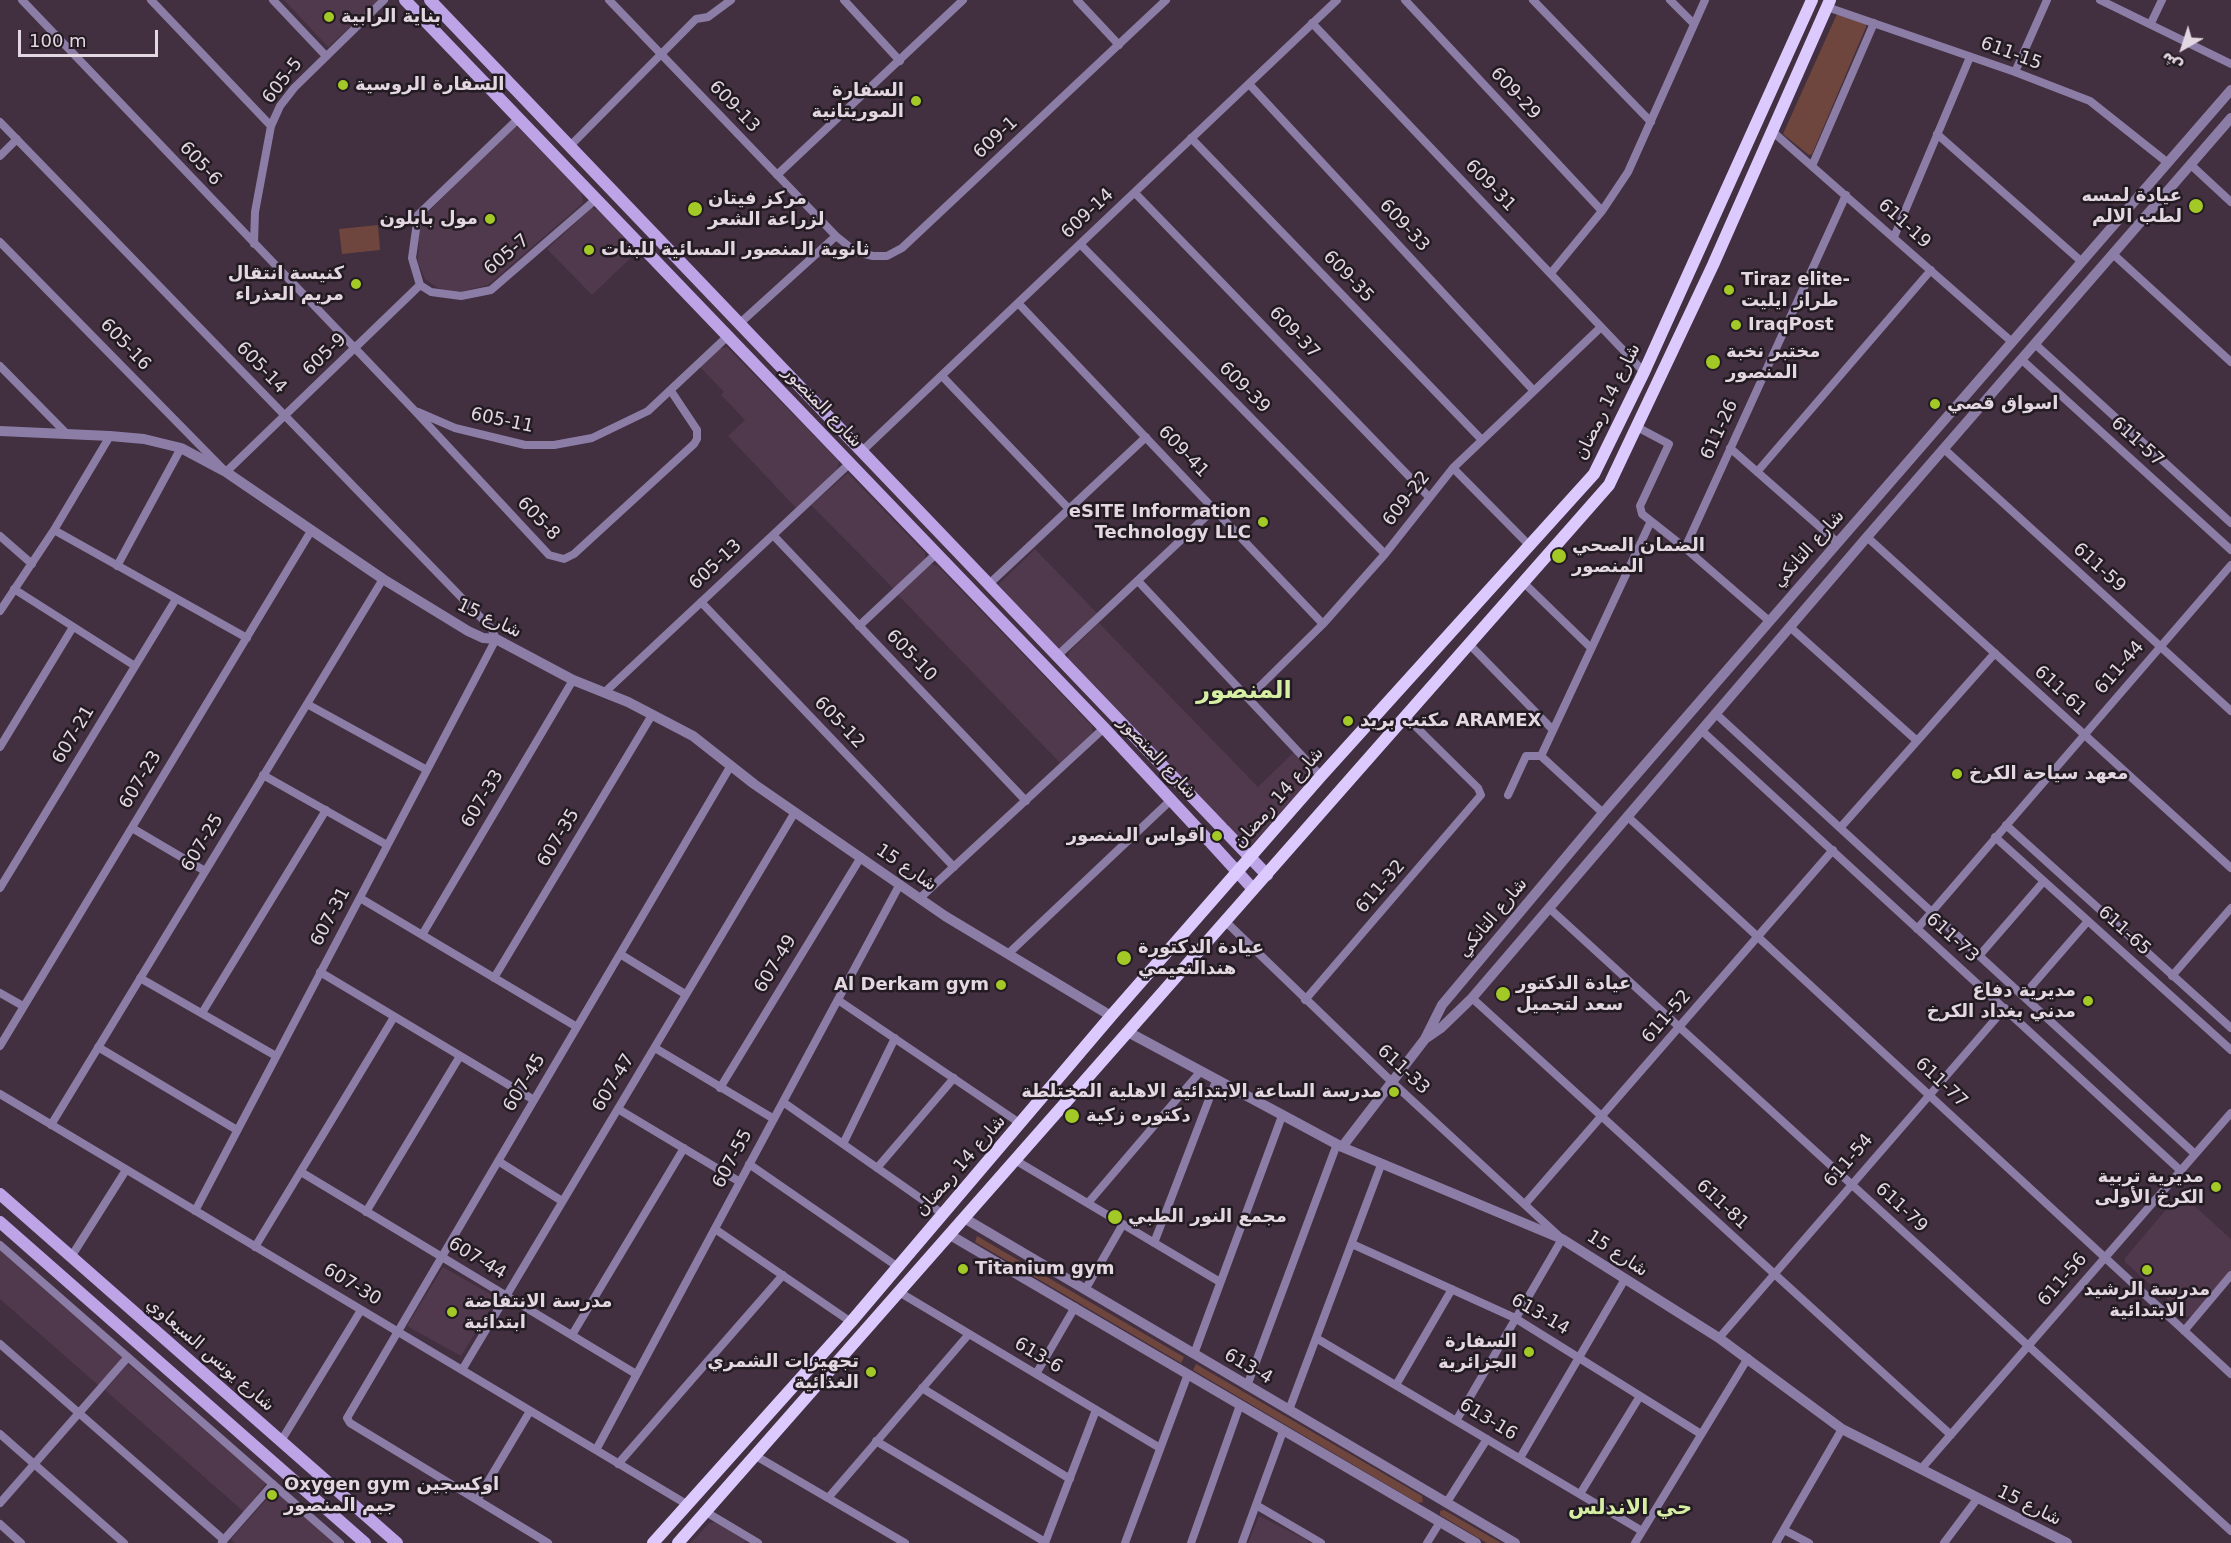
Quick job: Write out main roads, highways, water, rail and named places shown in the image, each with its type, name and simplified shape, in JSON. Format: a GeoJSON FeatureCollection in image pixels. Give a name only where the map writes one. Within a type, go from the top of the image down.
{"type":"FeatureCollection","features":[{"type":"Feature","properties":{"kind":"main road","name":"شارع المنصور"},"geometry":{"type":"LineString","coordinates":[[405,0],[596,200],[625,226],[1172,799],[1253,890]]}},
{"type":"Feature","properties":{"kind":"main road","name":"شارع المنصور"},"geometry":{"type":"LineString","coordinates":[[430,0],[1056,657],[1267,874]]}},
{"type":"Feature","properties":{"kind":"main road","name":"شارع 14 رمضان"},"geometry":{"type":"LineString","coordinates":[[653,1543],[851,1322],[1237,872],[1594,474],[1644,372],[1810,1]]}},
{"type":"Feature","properties":{"kind":"main road","name":"شارع 14 رمضان"},"geometry":{"type":"LineString","coordinates":[[678,1543],[1610,485],[1773,132],[1828,3]]}},
{"type":"Feature","properties":{"kind":"main road","name":"شارع يونس السبعاوي"},"geometry":{"type":"LineString","coordinates":[[0,1194],[397,1543]]}},
{"type":"Feature","properties":{"kind":"main road"},"geometry":{"type":"LineString","coordinates":[[0,1222],[365,1543]]}},
{"type":"Feature","properties":{"kind":"place","name":"بناية الرابية"},"geometry":{"type":"Point","coordinates":[329,17]}},
{"type":"Feature","properties":{"kind":"place","name":"السفارة الروسية"},"geometry":{"type":"Point","coordinates":[343,85]}},
{"type":"Feature","properties":{"kind":"place","name":"السفارة الموريتانية"},"geometry":{"type":"Point","coordinates":[916,101]}},
{"type":"Feature","properties":{"kind":"place","name":"عيادة لمسه لطب الالم"},"geometry":{"type":"Point","coordinates":[2196,206]}},
{"type":"Feature","properties":{"kind":"place","name":"مركز فيتان لزراعة الشعر"},"geometry":{"type":"Point","coordinates":[695,209]}},
{"type":"Feature","properties":{"kind":"place","name":"مول بابلون"},"geometry":{"type":"Point","coordinates":[490,219]}},
{"type":"Feature","properties":{"kind":"place","name":"ثانوية المنصور المسائية للبنات"},"geometry":{"type":"Point","coordinates":[589,250]}},
{"type":"Feature","properties":{"kind":"place","name":"كنيسة انتقال مريم العذراء"},"geometry":{"type":"Point","coordinates":[356,284]}},
{"type":"Feature","properties":{"kind":"place","name":"Tiraz elite- طراز ايليت"},"geometry":{"type":"Point","coordinates":[1729,290]}},
{"type":"Feature","properties":{"kind":"place","name":"IraqPost"},"geometry":{"type":"Point","coordinates":[1736,325]}},
{"type":"Feature","properties":{"kind":"place","name":"مختبر نخبة المنصور"},"geometry":{"type":"Point","coordinates":[1713,362]}},
{"type":"Feature","properties":{"kind":"place","name":"اسواق قصي"},"geometry":{"type":"Point","coordinates":[1935,404]}},
{"type":"Feature","properties":{"kind":"place","name":"eSITE Information Technology LLC"},"geometry":{"type":"Point","coordinates":[1263,522]}},
{"type":"Feature","properties":{"kind":"place","name":"الضمان الصحي المنصور"},"geometry":{"type":"Point","coordinates":[1559,556]}},
{"type":"Feature","properties":{"kind":"place","name":"مكتب بريد ARAMEX"},"geometry":{"type":"Point","coordinates":[1348,721]}},
{"type":"Feature","properties":{"kind":"place","name":"معهد سياحة الكرخ"},"geometry":{"type":"Point","coordinates":[1957,774]}},
{"type":"Feature","properties":{"kind":"place","name":"اقواس المنصور"},"geometry":{"type":"Point","coordinates":[1217,836]}},
{"type":"Feature","properties":{"kind":"place","name":"عيادة الدكتورة هندالنعيمي"},"geometry":{"type":"Point","coordinates":[1124,958]}},
{"type":"Feature","properties":{"kind":"place","name":"Al Derkam gym"},"geometry":{"type":"Point","coordinates":[1001,985]}},
{"type":"Feature","properties":{"kind":"place","name":"عيادة الدكتور سعد لتجميل"},"geometry":{"type":"Point","coordinates":[1503,994]}},
{"type":"Feature","properties":{"kind":"place","name":"مديرية دفاع مدني بغداد الكرخ"},"geometry":{"type":"Point","coordinates":[2088,1001]}},
{"type":"Feature","properties":{"kind":"place","name":"مدرسة الساعة الابتدائية الاهلية المختلطة"},"geometry":{"type":"Point","coordinates":[1394,1092]}},
{"type":"Feature","properties":{"kind":"place","name":"دكتوره زكية"},"geometry":{"type":"Point","coordinates":[1072,1116]}},
{"type":"Feature","properties":{"kind":"place","name":"مديرية تربية الكرخ الأولى"},"geometry":{"type":"Point","coordinates":[2216,1187]}},
{"type":"Feature","properties":{"kind":"place","name":"مجمع النور الطبي"},"geometry":{"type":"Point","coordinates":[1115,1217]}},
{"type":"Feature","properties":{"kind":"place","name":"Titanium gym"},"geometry":{"type":"Point","coordinates":[963,1269]}},
{"type":"Feature","properties":{"kind":"place","name":"مدرسة الرشيد الابتدائية"},"geometry":{"type":"Point","coordinates":[2147,1270]}},
{"type":"Feature","properties":{"kind":"place","name":"مدرسة الانتفاضة ابتدائية"},"geometry":{"type":"Point","coordinates":[452,1312]}},
{"type":"Feature","properties":{"kind":"place","name":"السفارة الجزائرية"},"geometry":{"type":"Point","coordinates":[1529,1352]}},
{"type":"Feature","properties":{"kind":"place","name":"تجهيزات الشمري الغذائية"},"geometry":{"type":"Point","coordinates":[871,1372]}},
{"type":"Feature","properties":{"kind":"place","name":"Oxygen gym اوكسجين جيم المنصور"},"geometry":{"type":"Point","coordinates":[272,1495]}},
{"type":"Feature","properties":{"kind":"district","name":"المنصور"},"geometry":{"type":"Point","coordinates":[1244,692]}},
{"type":"Feature","properties":{"kind":"district","name":"حي الاندلس"},"geometry":{"type":"Point","coordinates":[1630,1509]}}]}
